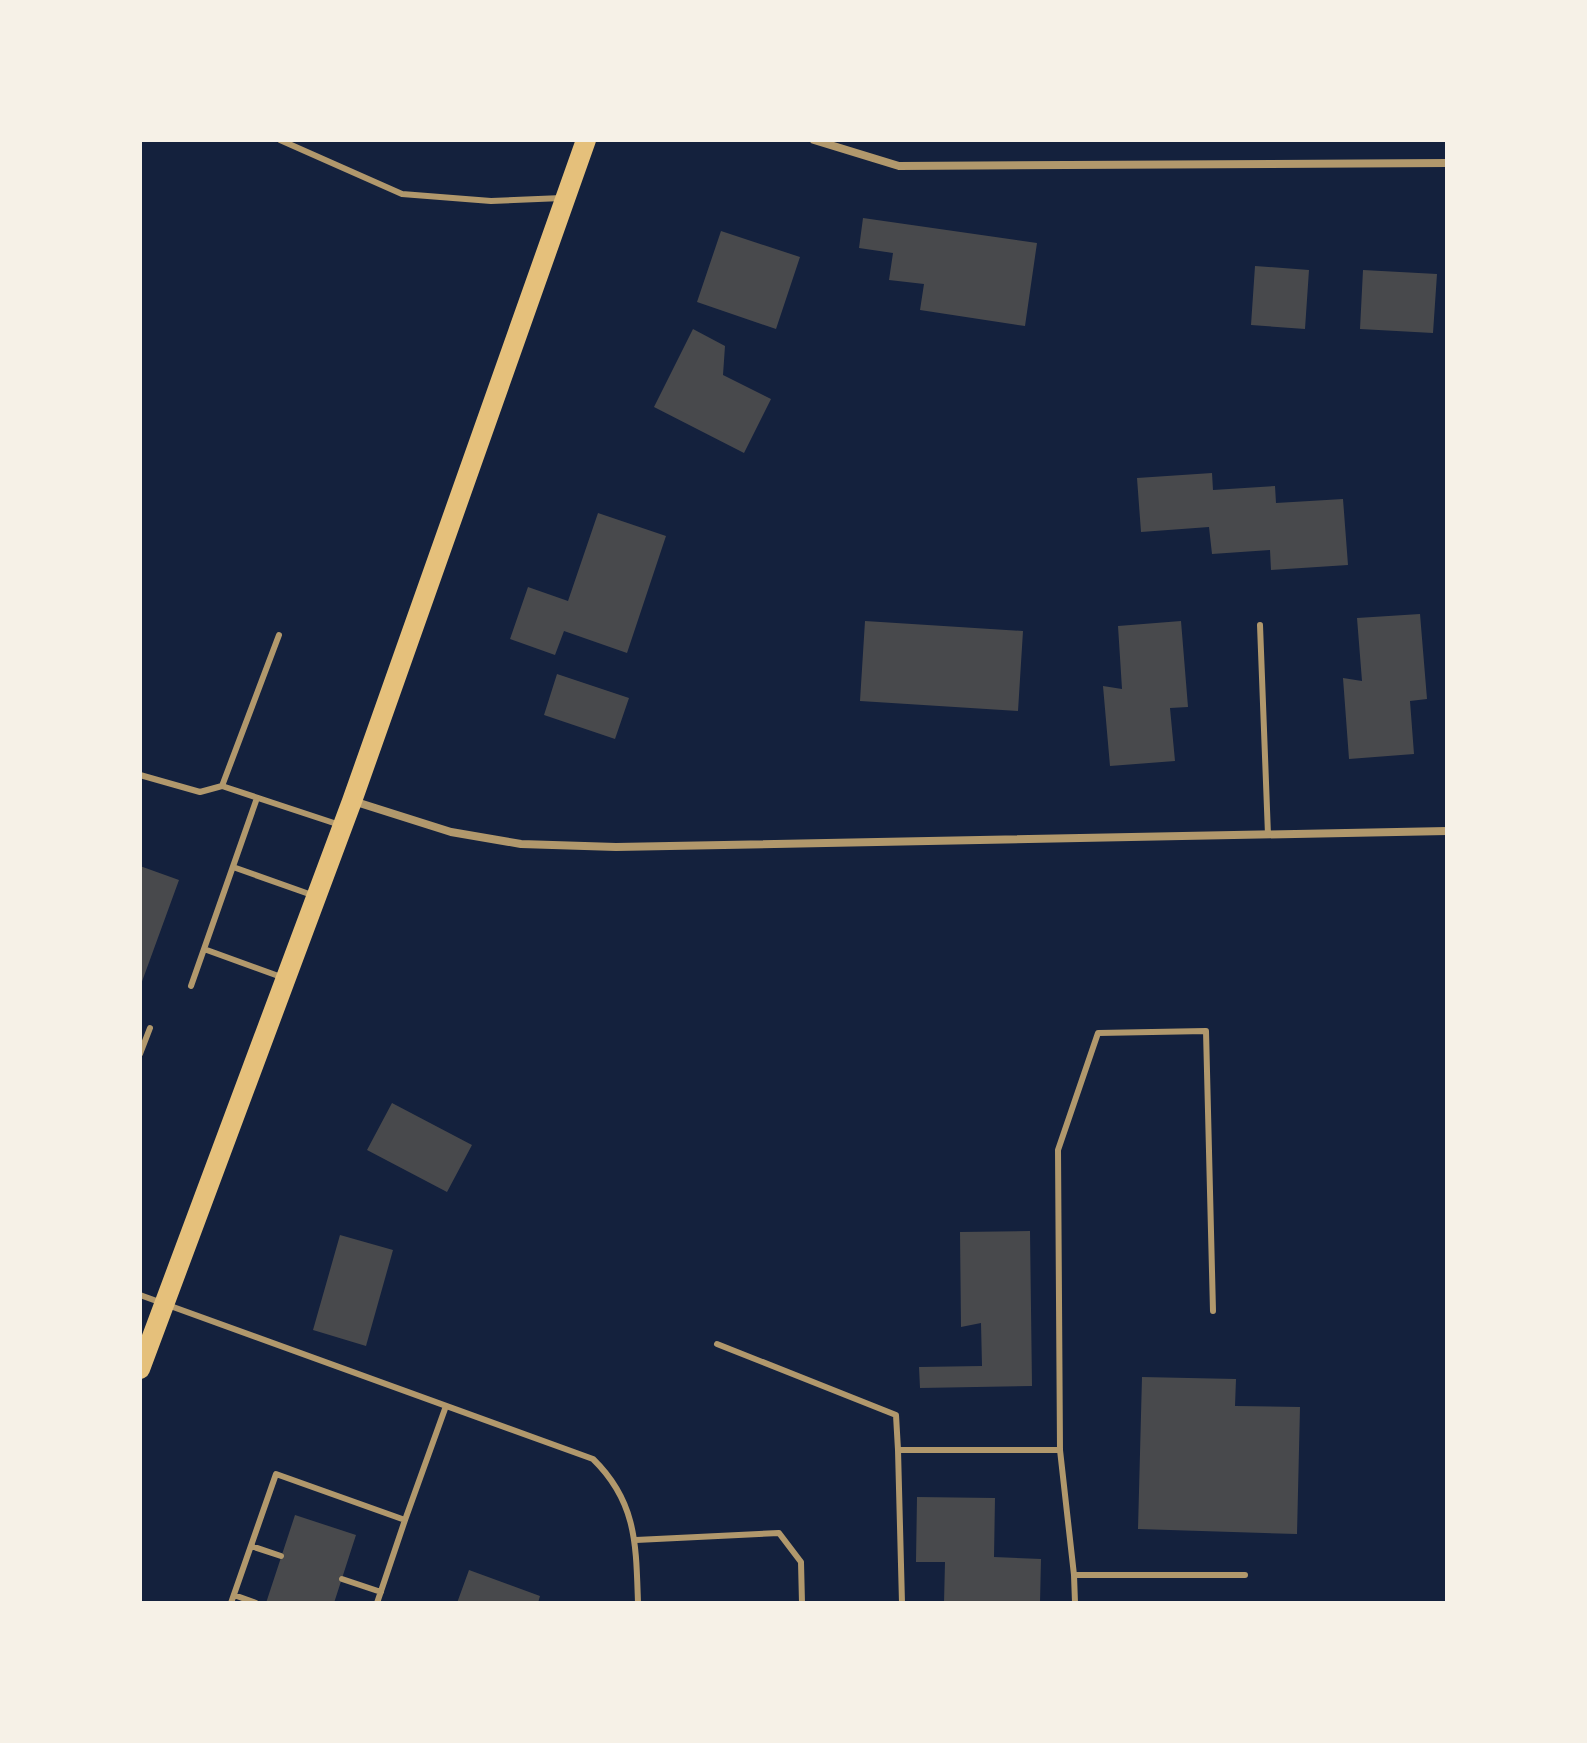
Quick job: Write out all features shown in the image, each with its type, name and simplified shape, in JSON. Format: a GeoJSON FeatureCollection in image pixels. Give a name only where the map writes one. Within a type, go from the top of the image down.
{"type":"FeatureCollection","features":[{"type":"Feature","properties":{"kind":"main road"},"geometry":{"type":"LineString","coordinates":[[140,1369],[343,826],[586,140]]}},
{"type":"Feature","properties":{"kind":"street"},"geometry":{"type":"LineString","coordinates":[[814,140],[899,166],[1447,163]]}},
{"type":"Feature","properties":{"kind":"street"},"geometry":{"type":"LineString","coordinates":[[352,801],[451,832],[537,845],[632,847],[1447,831]]}},
{"type":"Feature","properties":{"kind":"lane"},"geometry":{"type":"LineString","coordinates":[[280,140],[402,194],[491,201],[566,198]]}},
{"type":"Feature","properties":{"kind":"lane"},"geometry":{"type":"LineString","coordinates":[[1260,625],[1268,835]]}},
{"type":"Feature","properties":{"kind":"lane"},"geometry":{"type":"LineString","coordinates":[[222,786],[279,635]]}},
{"type":"Feature","properties":{"kind":"lane"},"geometry":{"type":"LineString","coordinates":[[140,775],[200,792],[222,786],[343,826]]}},
{"type":"Feature","properties":{"kind":"lane"},"geometry":{"type":"LineString","coordinates":[[191,986],[257,798]]}},
{"type":"Feature","properties":{"kind":"lane"},"geometry":{"type":"LineString","coordinates":[[233,867],[317,896]]}},
{"type":"Feature","properties":{"kind":"lane"},"geometry":{"type":"LineString","coordinates":[[204,949],[286,979]]}},
{"type":"Feature","properties":{"kind":"lane"},"geometry":{"type":"LineString","coordinates":[[140,1054],[150,1028]]}},
{"type":"Feature","properties":{"kind":"lane"},"geometry":{"type":"LineString","coordinates":[[1075,1603],[1060,1450],[1058,1150],[1098,1033],[1206,1031],[1213,1311]]}},
{"type":"Feature","properties":{"kind":"lane"},"geometry":{"type":"LineString","coordinates":[[140,1295],[593,1459],[615,1480],[636,1540],[638,1603]]}},
{"type":"Feature","properties":{"kind":"lane"},"geometry":{"type":"LineString","coordinates":[[717,1344],[896,1415],[902,1603]]}},
{"type":"Feature","properties":{"kind":"lane"},"geometry":{"type":"LineString","coordinates":[[377,1603],[446,1406]]}},
{"type":"Feature","properties":{"kind":"lane"},"geometry":{"type":"LineString","coordinates":[[898,1450],[1060,1450]]}},
{"type":"Feature","properties":{"kind":"lane"},"geometry":{"type":"LineString","coordinates":[[231,1603],[276,1474],[405,1520]]}},
{"type":"Feature","properties":{"kind":"lane"},"geometry":{"type":"LineString","coordinates":[[636,1540],[779,1533],[801,1562],[802,1603]]}},
{"type":"Feature","properties":{"kind":"lane"},"geometry":{"type":"LineString","coordinates":[[251,1546],[281,1556]]}},
{"type":"Feature","properties":{"kind":"lane"},"geometry":{"type":"LineString","coordinates":[[1074,1575],[1245,1575]]}},
{"type":"Feature","properties":{"kind":"lane"},"geometry":{"type":"LineString","coordinates":[[342,1579],[381,1592]]}},
{"type":"Feature","properties":{"kind":"lane"},"geometry":{"type":"LineString","coordinates":[[234,1595],[256,1603]]}},
{"type":"Feature","properties":{"kind":"building"},"geometry":{"type":"Polygon","coordinates":[[[863,218],[1037,243],[1025,326],[920,310],[924,284],[889,280],[893,253],[859,248],[863,218]]]}},
{"type":"Feature","properties":{"kind":"building"},"geometry":{"type":"Polygon","coordinates":[[[721,231],[800,257],[776,329],[697,302],[721,231]]]}},
{"type":"Feature","properties":{"kind":"building"},"geometry":{"type":"Polygon","coordinates":[[[1255,266],[1309,270],[1305,329],[1251,325],[1255,266]]]}},
{"type":"Feature","properties":{"kind":"building"},"geometry":{"type":"Polygon","coordinates":[[[1363,270],[1437,274],[1433,333],[1360,329],[1363,270]]]}},
{"type":"Feature","properties":{"kind":"building"},"geometry":{"type":"Polygon","coordinates":[[[693,329],[725,346],[723,375],[771,399],[744,453],[654,407],[693,329]]]}},
{"type":"Feature","properties":{"kind":"building"},"geometry":{"type":"Polygon","coordinates":[[[1212,473],[1213,490],[1275,486],[1276,503],[1343,499],[1348,565],[1271,570],[1270,550],[1212,554],[1209,527],[1141,532],[1137,478],[1212,473]]]}},
{"type":"Feature","properties":{"kind":"building"},"geometry":{"type":"Polygon","coordinates":[[[598,513],[666,536],[627,653],[564,631],[555,655],[510,639],[528,587],[568,601],[598,513]]]}},
{"type":"Feature","properties":{"kind":"building"},"geometry":{"type":"Polygon","coordinates":[[[1420,614],[1427,699],[1410,701],[1414,754],[1349,759],[1343,678],[1362,681],[1357,618],[1420,614]]]}},
{"type":"Feature","properties":{"kind":"building"},"geometry":{"type":"Polygon","coordinates":[[[865,621],[1023,631],[1018,711],[860,701],[865,621]]]}},
{"type":"Feature","properties":{"kind":"building"},"geometry":{"type":"Polygon","coordinates":[[[1181,621],[1188,707],[1170,708],[1175,761],[1110,766],[1103,686],[1122,689],[1118,626],[1181,621]]]}},
{"type":"Feature","properties":{"kind":"building"},"geometry":{"type":"Polygon","coordinates":[[[557,674],[629,698],[615,739],[544,715],[557,674]]]}},
{"type":"Feature","properties":{"kind":"building"},"geometry":{"type":"Polygon","coordinates":[[[140,866],[179,880],[140,987],[140,866]]]}},
{"type":"Feature","properties":{"kind":"building"},"geometry":{"type":"Polygon","coordinates":[[[392,1103],[472,1145],[447,1192],[367,1150],[392,1103]]]}},
{"type":"Feature","properties":{"kind":"building"},"geometry":{"type":"Polygon","coordinates":[[[1030,1231],[1032,1386],[920,1388],[919,1367],[982,1366],[981,1323],[961,1327],[960,1232],[1030,1231]]]}},
{"type":"Feature","properties":{"kind":"building"},"geometry":{"type":"Polygon","coordinates":[[[340,1235],[393,1250],[366,1346],[313,1330],[340,1235]]]}},
{"type":"Feature","properties":{"kind":"building"},"geometry":{"type":"Polygon","coordinates":[[[1142,1377],[1236,1379],[1235,1406],[1300,1407],[1297,1534],[1138,1529],[1142,1377]]]}},
{"type":"Feature","properties":{"kind":"building"},"geometry":{"type":"Polygon","coordinates":[[[917,1497],[995,1498],[994,1557],[1041,1559],[1040,1603],[944,1603],[945,1562],[916,1562],[917,1497]]]}},
{"type":"Feature","properties":{"kind":"building"},"geometry":{"type":"Polygon","coordinates":[[[295,1515],[356,1535],[334,1603],[266,1603],[295,1515]]]}},
{"type":"Feature","properties":{"kind":"building"},"geometry":{"type":"Polygon","coordinates":[[[469,1570],[540,1596],[538,1603],[457,1603],[469,1570]]]}}]}
